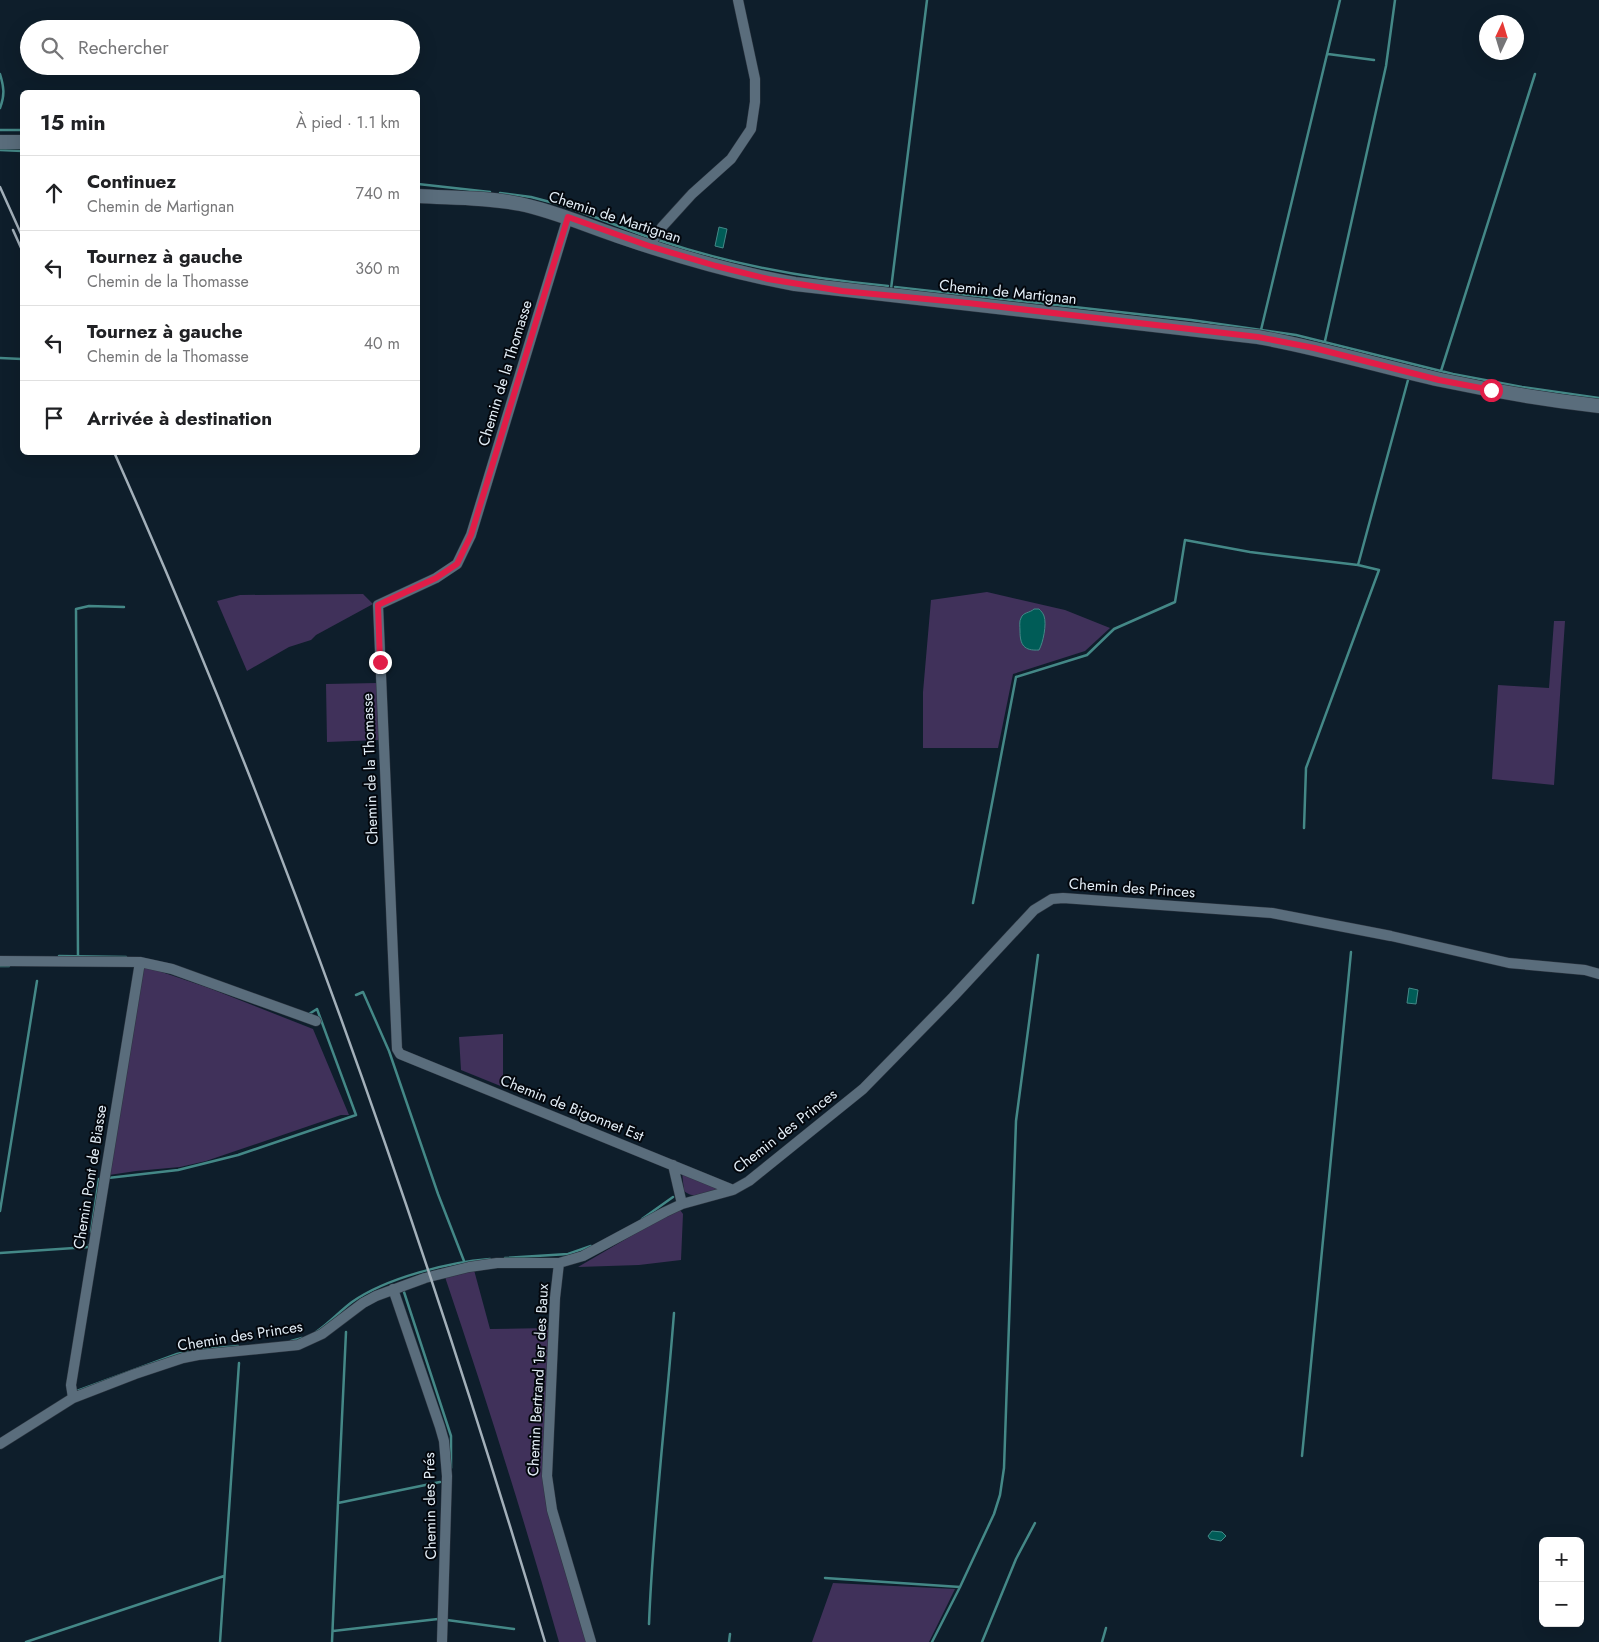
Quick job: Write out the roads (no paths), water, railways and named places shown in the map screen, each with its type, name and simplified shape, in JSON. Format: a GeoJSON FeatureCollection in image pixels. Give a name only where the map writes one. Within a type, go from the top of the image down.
{"type":"FeatureCollection","features":[{"type":"Feature","properties":{"kind":"main road"},"geometry":{"type":"LineString","coordinates":[[0,142],[20,142]]}},
{"type":"Feature","properties":{"kind":"main road","name":"Chemin de Martignan"},"geometry":{"type":"LineString","coordinates":[[420,196],[494,200],[519,204],[568,217],[649,246],[744,274],[794,284],[1258,337],[1314,348],[1431,378],[1483,389],[1599,406]]}},
{"type":"Feature","properties":{"kind":"street"},"geometry":{"type":"LineString","coordinates":[[649,246],[662,227],[692,194],[731,160],[751,129],[755,102],[755,79],[738,0]]}},
{"type":"Feature","properties":{"kind":"street","name":"Chemin de la Thomasse"},"geometry":{"type":"LineString","coordinates":[[400,1054],[396,1049],[378,605],[436,578],[457,564],[471,535],[568,217]]}},
{"type":"Feature","properties":{"kind":"street","name":"Chemin des Princes"},"geometry":{"type":"LineString","coordinates":[[0,1444],[73,1398],[134,1374],[198,1355],[288,1346],[311,1340],[363,1303],[393,1289],[424,1278],[469,1267],[497,1263],[560,1263],[583,1256],[682,1204],[732,1190],[749,1181],[863,1089],[953,997],[1034,910],[1052,899],[1063,898],[1272,914],[1390,936],[1509,963],[1585,970],[1599,974]]}},
{"type":"Feature","properties":{"kind":"street"},"geometry":{"type":"LineString","coordinates":[[0,961],[140,962],[172,969],[316,1021]]}},
{"type":"Feature","properties":{"kind":"street","name":"Chemin Pont de Biasse"},"geometry":{"type":"LineString","coordinates":[[73,1398],[71,1385],[140,962]]}},
{"type":"Feature","properties":{"kind":"street","name":"Chemin de Bigonnet Est"},"geometry":{"type":"LineString","coordinates":[[400,1054],[732,1190]]}},
{"type":"Feature","properties":{"kind":"street"},"geometry":{"type":"LineString","coordinates":[[673,1165],[682,1204]]}},
{"type":"Feature","properties":{"kind":"street","name":"Chemin Bertrand 1er des Baux"},"geometry":{"type":"LineString","coordinates":[[560,1263],[555,1298],[547,1476],[552,1510],[591,1642]]}},
{"type":"Feature","properties":{"kind":"street","name":"Chemin des Prés"},"geometry":{"type":"LineString","coordinates":[[393,1289],[444,1441],[447,1476],[442,1642]]}},
{"type":"Feature","properties":{"kind":"waterway"},"geometry":{"type":"LineString","coordinates":[[891,289],[927,0]]}},
{"type":"Feature","properties":{"kind":"waterway"},"geometry":{"type":"LineString","coordinates":[[1261,330],[1340,0]]}},
{"type":"Feature","properties":{"kind":"waterway"},"geometry":{"type":"LineString","coordinates":[[1325,341],[1386,66],[1395,0]]}},
{"type":"Feature","properties":{"kind":"waterway"},"geometry":{"type":"LineString","coordinates":[[1328,54],[1374,60]]}},
{"type":"Feature","properties":{"kind":"waterway"},"geometry":{"type":"LineString","coordinates":[[0,74],[3,91],[0,108]]}},
{"type":"Feature","properties":{"kind":"waterway"},"geometry":{"type":"LineString","coordinates":[[1441,371],[1535,74]]}},
{"type":"Feature","properties":{"kind":"waterway"},"geometry":{"type":"LineString","coordinates":[[0,130],[20,130]]}},
{"type":"Feature","properties":{"kind":"waterway"},"geometry":{"type":"LineString","coordinates":[[0,150],[20,151]]}},
{"type":"Feature","properties":{"kind":"waterway"},"geometry":{"type":"LineString","coordinates":[[420,184],[490,192]]}},
{"type":"Feature","properties":{"kind":"waterway"},"geometry":{"type":"LineString","coordinates":[[500,193],[531,197],[565,206],[648,237]]}},
{"type":"Feature","properties":{"kind":"waterway"},"geometry":{"type":"LineString","coordinates":[[658,240],[714,257],[772,270],[888,286]]}},
{"type":"Feature","properties":{"kind":"waterway"},"geometry":{"type":"LineString","coordinates":[[895,287],[1191,320],[1296,335],[1453,374],[1522,387],[1599,398]]}},
{"type":"Feature","properties":{"kind":"waterway"},"geometry":{"type":"LineString","coordinates":[[0,358],[20,359]]}},
{"type":"Feature","properties":{"kind":"waterway"},"geometry":{"type":"LineString","coordinates":[[1304,828],[1306,768],[1379,570],[1358,565],[1408,380]]}},
{"type":"Feature","properties":{"kind":"waterway"},"geometry":{"type":"LineString","coordinates":[[973,903],[1016,677],[1087,655],[1114,629],[1175,602],[1185,540],[1250,552],[1358,565]]}},
{"type":"Feature","properties":{"kind":"waterway"},"geometry":{"type":"LineString","coordinates":[[78,956],[76,609],[89,606],[124,607]]}},
{"type":"Feature","properties":{"kind":"waterway"},"geometry":{"type":"LineString","coordinates":[[1302,1456],[1351,952]]}},
{"type":"Feature","properties":{"kind":"waterway"},"geometry":{"type":"LineString","coordinates":[[825,1578],[960,1587],[994,1514],[1000,1495],[1004,1468],[1016,1121],[1038,955]]}},
{"type":"Feature","properties":{"kind":"waterway"},"geometry":{"type":"LineString","coordinates":[[59,956],[126,957]]}},
{"type":"Feature","properties":{"kind":"waterway"},"geometry":{"type":"LineString","coordinates":[[0,966],[9,966]]}},
{"type":"Feature","properties":{"kind":"waterway"},"geometry":{"type":"LineString","coordinates":[[0,1211],[37,981]]}},
{"type":"Feature","properties":{"kind":"waterway"},"geometry":{"type":"LineString","coordinates":[[356,995],[363,992],[389,1051],[438,1194],[464,1261]]}},
{"type":"Feature","properties":{"kind":"waterway"},"geometry":{"type":"LineString","coordinates":[[108,1178],[178,1170],[238,1155],[356,1115],[317,1009],[309,1014]]}},
{"type":"Feature","properties":{"kind":"waterway"},"geometry":{"type":"LineString","coordinates":[[91,1232],[99,1179],[102,1179]]}},
{"type":"Feature","properties":{"kind":"waterway"},"geometry":{"type":"LineString","coordinates":[[642,1219],[673,1197]]}},
{"type":"Feature","properties":{"kind":"waterway"},"geometry":{"type":"LineString","coordinates":[[0,1253],[89,1247],[89,1245]]}},
{"type":"Feature","properties":{"kind":"waterway"},"geometry":{"type":"LineString","coordinates":[[505,1258],[568,1254],[591,1246]]}},
{"type":"Feature","properties":{"kind":"waterway"},"geometry":{"type":"LineString","coordinates":[[316,1332],[352,1302],[382,1286],[437,1268],[490,1259]]}},
{"type":"Feature","properties":{"kind":"waterway"},"geometry":{"type":"LineString","coordinates":[[404,1292],[451,1436],[451,1468]]}},
{"type":"Feature","properties":{"kind":"waterway"},"geometry":{"type":"LineString","coordinates":[[649,1624],[674,1313]]}},
{"type":"Feature","properties":{"kind":"waterway"},"geometry":{"type":"LineString","coordinates":[[338,1503],[346,1332]]}},
{"type":"Feature","properties":{"kind":"waterway"},"geometry":{"type":"LineString","coordinates":[[291,1341],[302,1338]]}},
{"type":"Feature","properties":{"kind":"waterway"},"geometry":{"type":"LineString","coordinates":[[77,1391],[177,1354],[194,1350],[238,1346]]}},
{"type":"Feature","properties":{"kind":"waterway"},"geometry":{"type":"LineString","coordinates":[[220,1642],[239,1363]]}},
{"type":"Feature","properties":{"kind":"waterway"},"geometry":{"type":"LineString","coordinates":[[332,1642],[338,1503],[440,1482]]}},
{"type":"Feature","properties":{"kind":"waterway"},"geometry":{"type":"LineString","coordinates":[[982,1642],[1016,1559],[1035,1523]]}},
{"type":"Feature","properties":{"kind":"waterway"},"geometry":{"type":"LineString","coordinates":[[26,1642],[224,1576]]}},
{"type":"Feature","properties":{"kind":"waterway"},"geometry":{"type":"LineString","coordinates":[[932,1642],[960,1587]]}},
{"type":"Feature","properties":{"kind":"waterway"},"geometry":{"type":"LineString","coordinates":[[333,1631],[438,1619]]}},
{"type":"Feature","properties":{"kind":"waterway"},"geometry":{"type":"LineString","coordinates":[[447,1620],[514,1629]]}},
{"type":"Feature","properties":{"kind":"waterway"},"geometry":{"type":"LineString","coordinates":[[1102,1642],[1106,1628]]}},
{"type":"Feature","properties":{"kind":"waterway"},"geometry":{"type":"LineString","coordinates":[[729,1642],[730,1634]]}},
{"type":"Feature","properties":{"kind":"railway"},"geometry":{"type":"LineString","coordinates":[[0,187],[20,232]]}},
{"type":"Feature","properties":{"kind":"railway"},"geometry":{"type":"LineString","coordinates":[[13,230],[20,246]]}},
{"type":"Feature","properties":{"kind":"railway"},"geometry":{"type":"LineString","coordinates":[[115,455],[177,597],[237,744],[349,1040],[451,1340],[545,1642]]}}]}
